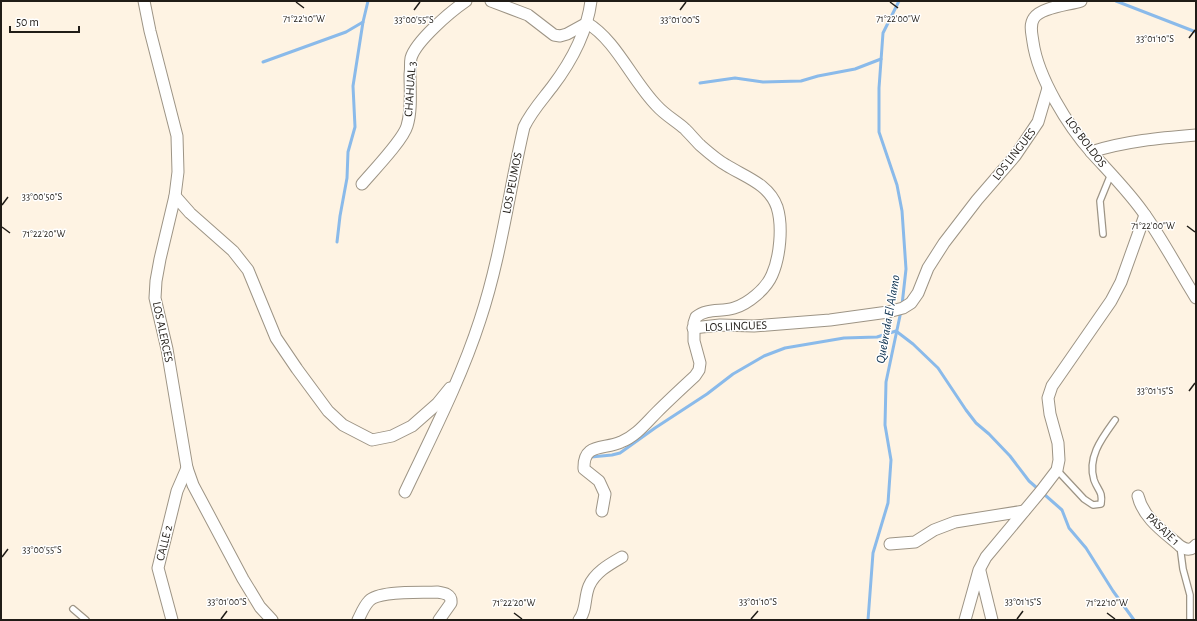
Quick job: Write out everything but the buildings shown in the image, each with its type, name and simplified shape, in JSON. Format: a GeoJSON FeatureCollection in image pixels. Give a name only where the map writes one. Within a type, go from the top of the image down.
{"type":"FeatureCollection","features":[{"type":"Feature","properties":{"kind":"street","name":"LOS ALERCES"},"geometry":{"type":"LineString","coordinates":[[144,1],[150,31],[177,136],[178,172],[175,196],[160,259],[155,298],[167,349],[187,468],[193,485],[242,579],[260,607],[272,620]]}},
{"type":"Feature","properties":{"kind":"street","name":"CHAHUAL 3"},"geometry":{"type":"LineString","coordinates":[[362,184],[402,136],[407,126],[411,58],[414,52],[426,36],[456,8],[466,1]]}},
{"type":"Feature","properties":{"kind":"street"},"geometry":{"type":"LineString","coordinates":[[491,1],[528,15],[554,35],[560,36],[567,34],[587,22]]}},
{"type":"Feature","properties":{"kind":"street","name":"LOS PEUMOS"},"geometry":{"type":"LineString","coordinates":[[459,378],[481,319],[498,258],[524,127],[529,116],[553,86],[572,56],[587,22],[591,1]]}},
{"type":"Feature","properties":{"kind":"street","name":"LOS BOLDOS"},"geometry":{"type":"LineString","coordinates":[[1082,1],[1047,10],[1034,17],[1031,25],[1035,53],[1048,88],[1091,152],[1145,215],[1196,298]]}},
{"type":"Feature","properties":{"kind":"street","name":"LOS LINGUES"},"geometry":{"type":"LineString","coordinates":[[587,22],[606,38],[657,106],[686,130],[714,157],[759,184],[769,193],[777,207],[780,240],[777,261],[772,276],[764,287],[750,300],[734,308],[706,311],[696,317],[693,328],[720,325],[754,326],[830,320],[888,312],[903,308],[911,303],[918,293],[928,268],[944,243],[977,200],[1015,156],[1038,122],[1048,88]]}},
{"type":"Feature","properties":{"kind":"street"},"geometry":{"type":"LineString","coordinates":[[1091,152],[1112,145],[1196,135]]}},
{"type":"Feature","properties":{"kind":"street"},"geometry":{"type":"LineString","coordinates":[[175,196],[190,213],[233,251],[248,270],[276,338],[328,411],[343,425],[372,440],[392,436],[412,426],[437,404],[459,378]]}},
{"type":"Feature","properties":{"kind":"street"},"geometry":{"type":"LineString","coordinates":[[965,620],[979,570],[986,557],[1057,470],[1060,460],[1058,443],[1050,414],[1048,398],[1052,386],[1111,301],[1121,282],[1145,215]]}},
{"type":"Feature","properties":{"kind":"street"},"geometry":{"type":"LineString","coordinates":[[602,511],[605,494],[599,481],[584,469],[584,462],[588,453],[595,448],[621,442],[637,432],[695,376],[699,370],[700,363],[694,341],[693,328]]}},
{"type":"Feature","properties":{"kind":"street"},"geometry":{"type":"LineString","coordinates":[[405,492],[459,378]]}},
{"type":"Feature","properties":{"kind":"street","name":"CALLE 2"},"geometry":{"type":"LineString","coordinates":[[172,620],[168,602],[160,582],[158,568],[177,491],[187,468]]}},
{"type":"Feature","properties":{"kind":"street","name":"PASAJE 1"},"geometry":{"type":"LineString","coordinates":[[1138,496],[1140,503],[1148,517],[1180,546],[1190,549],[1196,545]]}},
{"type":"Feature","properties":{"kind":"street"},"geometry":{"type":"LineString","coordinates":[[890,544],[915,542],[934,530],[955,522],[1024,511]]}},
{"type":"Feature","properties":{"kind":"street"},"geometry":{"type":"LineString","coordinates":[[579,620],[584,611],[589,586],[594,578],[603,569],[622,556]]}},
{"type":"Feature","properties":{"kind":"street"},"geometry":{"type":"LineString","coordinates":[[979,570],[992,620]]}},
{"type":"Feature","properties":{"kind":"street"},"geometry":{"type":"LineString","coordinates":[[358,620],[366,604],[369,600],[376,596],[384,594],[437,592],[445,593],[450,596],[451,600],[451,603],[439,620]]}},
{"type":"Feature","properties":{"kind":"lane"},"geometry":{"type":"LineString","coordinates":[[1103,234],[1100,201],[1111,174]]}},
{"type":"Feature","properties":{"kind":"lane"},"geometry":{"type":"LineString","coordinates":[[1057,470],[1084,499],[1093,505],[1101,504],[1102,495],[1095,483],[1092,472],[1094,452],[1115,420]]}},
{"type":"Feature","properties":{"kind":"lane"},"geometry":{"type":"LineString","coordinates":[[1180,546],[1182,569],[1190,595],[1190,620]]}},
{"type":"Feature","properties":{"kind":"lane"},"geometry":{"type":"LineString","coordinates":[[73,609],[86,620]]}},
{"type":"Feature","properties":{"kind":"waterway"},"geometry":{"type":"LineString","coordinates":[[337,242],[347,178],[348,152],[355,127],[353,86],[363,22],[368,1]]}},
{"type":"Feature","properties":{"kind":"waterway","name":"Quebrada El Alamo"},"geometry":{"type":"LineString","coordinates":[[899,1],[883,33],[879,88],[879,132],[897,185],[902,211],[906,269],[902,305]]}},
{"type":"Feature","properties":{"kind":"waterway"},"geometry":{"type":"LineString","coordinates":[[1116,1],[1196,32]]}},
{"type":"Feature","properties":{"kind":"waterway"},"geometry":{"type":"LineString","coordinates":[[263,62],[346,32],[363,22]]}},
{"type":"Feature","properties":{"kind":"waterway"},"geometry":{"type":"LineString","coordinates":[[700,83],[735,78],[763,82],[801,81],[855,69],[881,59]]}},
{"type":"Feature","properties":{"kind":"waterway","name":"Quebrada El Alamo"},"geometry":{"type":"LineString","coordinates":[[868,620],[873,553],[888,503],[891,460],[885,425],[886,382],[901,311]]}},
{"type":"Feature","properties":{"kind":"waterway"},"geometry":{"type":"LineString","coordinates":[[591,457],[620,453],[707,394],[733,374],[764,356],[785,348],[844,338],[877,337],[896,331],[913,344],[938,368],[976,423],[1010,456],[1029,481],[1062,510],[1069,528],[1086,548],[1113,591],[1134,620]]}}]}
